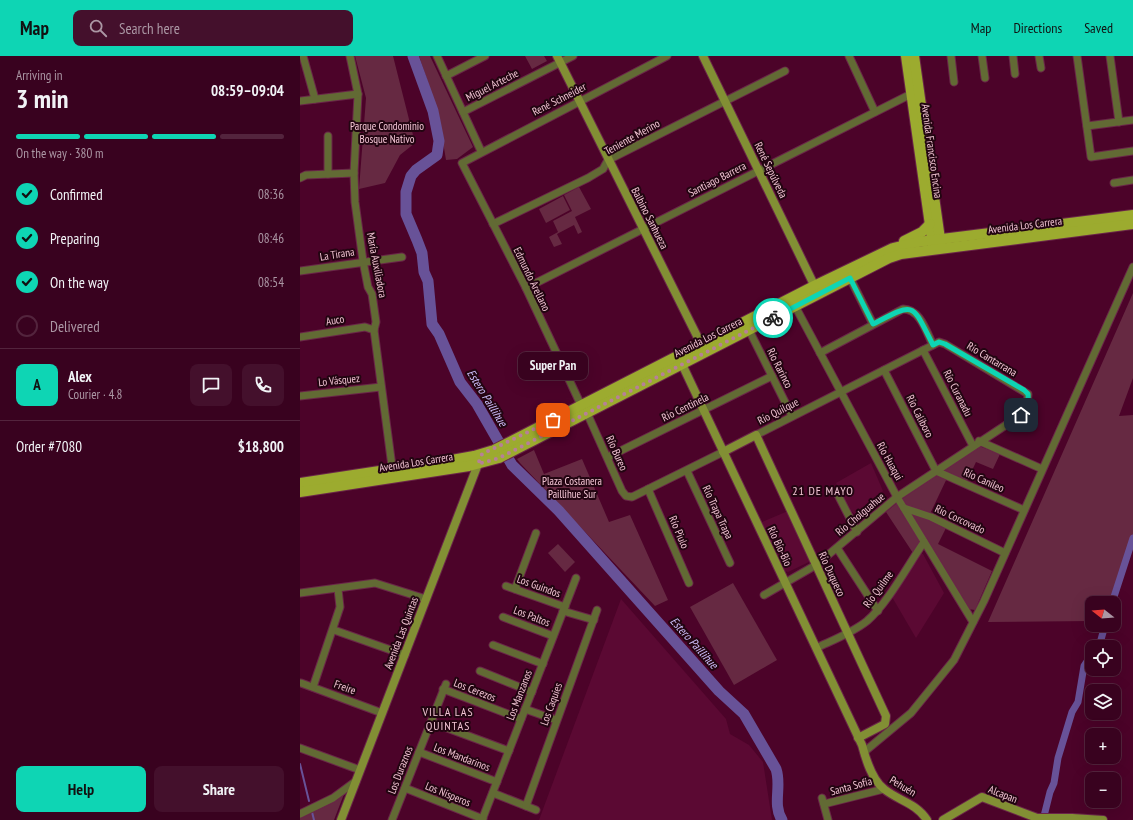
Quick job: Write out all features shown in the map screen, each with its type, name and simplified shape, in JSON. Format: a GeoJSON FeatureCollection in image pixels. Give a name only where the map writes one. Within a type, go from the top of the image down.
{"type":"FeatureCollection","features":[{"type":"Feature","properties":{"kind":"main road","name":"Avenida Francisco Encina"},"geometry":{"type":"LineString","coordinates":[[906,56],[915,92],[937,244]]}},
{"type":"Feature","properties":{"kind":"main road","name":"Avenida Francisco Encina"},"geometry":{"type":"LineString","coordinates":[[914,56],[915,92],[930,224],[937,244]]}},
{"type":"Feature","properties":{"kind":"main road","name":"Avenida Los Carrera"},"geometry":{"type":"LineString","coordinates":[[1082,226],[1133,215]]}},
{"type":"Feature","properties":{"kind":"main road"},"geometry":{"type":"LineString","coordinates":[[882,253],[886,249],[922,232],[930,224]]}},
{"type":"Feature","properties":{"kind":"main road","name":"Avenida Los Carrera"},"geometry":{"type":"LineString","coordinates":[[680,360],[700,344],[816,290],[882,253],[906,245],[937,244],[1082,226],[1133,224]]}},
{"type":"Feature","properties":{"kind":"main road","name":"Avenida Los Carrera"},"geometry":{"type":"LineString","coordinates":[[300,483],[478,464],[680,360],[749,330],[795,306],[816,290],[850,278],[891,257],[937,244]]}},
{"type":"Feature","properties":{"kind":"main road","name":"Avenida Los Carrera"},"geometry":{"type":"LineString","coordinates":[[300,492],[482,454],[497,454]]}},
{"type":"Feature","properties":{"kind":"street","name":"María Auxiliadora"},"geometry":{"type":"LineString","coordinates":[[350,56],[358,94],[354,173],[355,202],[363,261],[368,288],[372,294],[376,322],[374,330],[393,473]]}},
{"type":"Feature","properties":{"kind":"street"},"geometry":{"type":"LineString","coordinates":[[437,56],[481,151]]}},
{"type":"Feature","properties":{"kind":"street"},"geometry":{"type":"LineString","coordinates":[[446,76],[484,56]]}},
{"type":"Feature","properties":{"kind":"street","name":"Miguel Arteche"},"geometry":{"type":"LineString","coordinates":[[463,112],[559,59],[573,56]]}},
{"type":"Feature","properties":{"kind":"street","name":"René Schneider"},"geometry":{"type":"LineString","coordinates":[[462,163],[481,151],[667,56]]}},
{"type":"Feature","properties":{"kind":"street","name":"René Sepúlveda"},"geometry":{"type":"LineString","coordinates":[[703,56],[816,290]]}},
{"type":"Feature","properties":{"kind":"street"},"geometry":{"type":"LineString","coordinates":[[849,56],[875,112]]}},
{"type":"Feature","properties":{"kind":"street"},"geometry":{"type":"LineString","coordinates":[[951,56],[954,82]]}},
{"type":"Feature","properties":{"kind":"street"},"geometry":{"type":"LineString","coordinates":[[982,56],[985,78]]}},
{"type":"Feature","properties":{"kind":"street"},"geometry":{"type":"LineString","coordinates":[[1013,56],[1015,74]]}},
{"type":"Feature","properties":{"kind":"street"},"geometry":{"type":"LineString","coordinates":[[1039,56],[1041,68]]}},
{"type":"Feature","properties":{"kind":"street"},"geometry":{"type":"LineString","coordinates":[[1077,56],[1091,157],[1133,151]]}},
{"type":"Feature","properties":{"kind":"street"},"geometry":{"type":"LineString","coordinates":[[1110,56],[1119,122]]}},
{"type":"Feature","properties":{"kind":"street","name":"Balbino Sanhueza"},"geometry":{"type":"LineString","coordinates":[[559,59],[700,344]]}},
{"type":"Feature","properties":{"kind":"street"},"geometry":{"type":"LineString","coordinates":[[303,60],[315,99]]}},
{"type":"Feature","properties":{"kind":"street","name":"Teniente Merino"},"geometry":{"type":"LineString","coordinates":[[492,224],[588,178],[603,169],[608,160],[724,100],[785,71]]}},
{"type":"Feature","properties":{"kind":"street","name":"Santiago Barrera"},"geometry":{"type":"LineString","coordinates":[[526,288],[915,92]]}},
{"type":"Feature","properties":{"kind":"street"},"geometry":{"type":"LineString","coordinates":[[300,101],[358,94]]}},
{"type":"Feature","properties":{"kind":"street"},"geometry":{"type":"LineString","coordinates":[[1087,126],[1133,120]]}},
{"type":"Feature","properties":{"kind":"street"},"geometry":{"type":"LineString","coordinates":[[328,136],[328,174]]}},
{"type":"Feature","properties":{"kind":"street","name":"Edmundo Arellano"},"geometry":{"type":"LineString","coordinates":[[462,163],[526,288],[584,409]]}},
{"type":"Feature","properties":{"kind":"street"},"geometry":{"type":"LineString","coordinates":[[300,178],[306,175],[354,173]]}},
{"type":"Feature","properties":{"kind":"street"},"geometry":{"type":"LineString","coordinates":[[1114,183],[1133,180]]}},
{"type":"Feature","properties":{"kind":"street","name":"La Tirana"},"geometry":{"type":"LineString","coordinates":[[300,271],[363,261],[402,257]]}},
{"type":"Feature","properties":{"kind":"street"},"geometry":{"type":"LineString","coordinates":[[861,745],[911,713],[939,681],[954,660],[1005,553],[1133,267]]}},
{"type":"Feature","properties":{"kind":"street"},"geometry":{"type":"LineString","coordinates":[[850,278],[873,324]]}},
{"type":"Feature","properties":{"kind":"street","name":"Río Huaqui"},"geometry":{"type":"LineString","coordinates":[[795,306],[840,392],[904,508],[973,622]]}},
{"type":"Feature","properties":{"kind":"street"},"geometry":{"type":"LineString","coordinates":[[820,353],[903,309],[910,309],[916,313],[933,345]]}},
{"type":"Feature","properties":{"kind":"street","name":"Auco"},"geometry":{"type":"LineString","coordinates":[[300,337],[365,327],[374,330]]}},
{"type":"Feature","properties":{"kind":"street","name":"Río Rarinco"},"geometry":{"type":"LineString","coordinates":[[749,330],[792,416]]}},
{"type":"Feature","properties":{"kind":"street","name":"Río Cantarrana"},"geometry":{"type":"LineString","coordinates":[[933,345],[939,342],[945,344],[1024,390],[1028,394],[1027,406]]}},
{"type":"Feature","properties":{"kind":"street","name":"Río Quilque"},"geometry":{"type":"LineString","coordinates":[[632,497],[933,345]]}},
{"type":"Feature","properties":{"kind":"street","name":"Río Curanadu"},"geometry":{"type":"LineString","coordinates":[[923,350],[973,446]]}},
{"type":"Feature","properties":{"kind":"street","name":"Río Bío-Bío"},"geometry":{"type":"LineString","coordinates":[[680,360],[861,745]]}},
{"type":"Feature","properties":{"kind":"street","name":"Río Caliboro"},"geometry":{"type":"LineString","coordinates":[[884,370],[936,471]]}},
{"type":"Feature","properties":{"kind":"street","name":"Río Centinela"},"geometry":{"type":"LineString","coordinates":[[608,457],[772,376]]}},
{"type":"Feature","properties":{"kind":"street","name":"Lo Vásquez"},"geometry":{"type":"LineString","coordinates":[[300,396],[381,387]]}},
{"type":"Feature","properties":{"kind":"street","name":"Río Cholguahue"},"geometry":{"type":"LineString","coordinates":[[764,596],[816,565],[898,497],[1021,415],[1027,406]]}},
{"type":"Feature","properties":{"kind":"street","name":"Río Bureo"},"geometry":{"type":"LineString","coordinates":[[584,409],[608,457],[622,491],[626,496],[632,497]]}},
{"type":"Feature","properties":{"kind":"street","name":"Río Duqueco"},"geometry":{"type":"LineString","coordinates":[[756,435],[883,707],[886,716],[885,724],[861,745]]}},
{"type":"Feature","properties":{"kind":"street"},"geometry":{"type":"LineString","coordinates":[[979,442],[1042,469]]}},
{"type":"Feature","properties":{"kind":"street","name":"Avenida Las Quintas"},"geometry":{"type":"LineString","coordinates":[[341,820],[482,454]]}},
{"type":"Feature","properties":{"kind":"street","name":"Río Trapa Trapa"},"geometry":{"type":"LineString","coordinates":[[686,471],[730,563]]}},
{"type":"Feature","properties":{"kind":"street","name":"Río Canileo"},"geometry":{"type":"LineString","coordinates":[[936,471],[1024,510]]}},
{"type":"Feature","properties":{"kind":"street","name":"Río Piulo"},"geometry":{"type":"LineString","coordinates":[[648,489],[689,583]]}},
{"type":"Feature","properties":{"kind":"street"},"geometry":{"type":"LineString","coordinates":[[837,493],[857,532]]}},
{"type":"Feature","properties":{"kind":"street","name":"Río Corcovado"},"geometry":{"type":"LineString","coordinates":[[904,508],[931,517],[1005,553]]}},
{"type":"Feature","properties":{"kind":"street"},"geometry":{"type":"LineString","coordinates":[[515,589],[536,533]]}},
{"type":"Feature","properties":{"kind":"street","name":"Río Quilme"},"geometry":{"type":"LineString","coordinates":[[816,648],[848,633],[878,611],[924,542]]}},
{"type":"Feature","properties":{"kind":"street"},"geometry":{"type":"LineString","coordinates":[[837,548],[878,611]]}},
{"type":"Feature","properties":{"kind":"street","name":"Los Manzanos"},"geometry":{"type":"LineString","coordinates":[[483,820],[576,578]]}},
{"type":"Feature","properties":{"kind":"street"},"geometry":{"type":"LineString","coordinates":[[300,593],[375,583],[426,599]]}},
{"type":"Feature","properties":{"kind":"street","name":"Los Guindos"},"geometry":{"type":"LineString","coordinates":[[506,586],[594,620]]}},
{"type":"Feature","properties":{"kind":"street"},"geometry":{"type":"LineString","coordinates":[[312,687],[334,630],[340,607],[338,589]]}},
{"type":"Feature","properties":{"kind":"street","name":"Los Caquies"},"geometry":{"type":"LineString","coordinates":[[526,806],[597,610]]}},
{"type":"Feature","properties":{"kind":"street","name":"Los Paltos"},"geometry":{"type":"LineString","coordinates":[[503,617],[554,636]]}},
{"type":"Feature","properties":{"kind":"street"},"geometry":{"type":"LineString","coordinates":[[334,630],[405,655]]}},
{"type":"Feature","properties":{"kind":"street"},"geometry":{"type":"LineString","coordinates":[[493,645],[543,664]]}},
{"type":"Feature","properties":{"kind":"street"},"geometry":{"type":"LineString","coordinates":[[480,672],[532,692]]}},
{"type":"Feature","properties":{"kind":"street","name":"Freire"},"geometry":{"type":"LineString","coordinates":[[301,683],[382,713]]}},
{"type":"Feature","properties":{"kind":"street","name":"Los Cerezos"},"geometry":{"type":"LineString","coordinates":[[444,686],[522,719]]}},
{"type":"Feature","properties":{"kind":"street","name":"Los Duraznos"},"geometry":{"type":"LineString","coordinates":[[392,820],[444,686]]}},
{"type":"Feature","properties":{"kind":"street"},"geometry":{"type":"LineString","coordinates":[[526,709],[556,720]]}},
{"type":"Feature","properties":{"kind":"street"},"geometry":{"type":"LineString","coordinates":[[431,722],[509,751]]}},
{"type":"Feature","properties":{"kind":"street","name":"Pehuén"},"geometry":{"type":"LineString","coordinates":[[861,745],[876,780],[884,789],[915,806],[927,820]]}},
{"type":"Feature","properties":{"kind":"street"},"geometry":{"type":"LineString","coordinates":[[300,748],[360,770]]}},
{"type":"Feature","properties":{"kind":"street","name":"Los Mandarinos"},"geometry":{"type":"LineString","coordinates":[[419,752],[497,782]]}},
{"type":"Feature","properties":{"kind":"street"},"geometry":{"type":"LineString","coordinates":[[300,814],[333,798],[356,781]]}},
{"type":"Feature","properties":{"kind":"street","name":"Los Nísperos"},"geometry":{"type":"LineString","coordinates":[[404,788],[483,820]]}},
{"type":"Feature","properties":{"kind":"street","name":"Santa Sofía"},"geometry":{"type":"LineString","coordinates":[[828,820],[823,801],[884,789]]}},
{"type":"Feature","properties":{"kind":"street"},"geometry":{"type":"LineString","coordinates":[[493,793],[536,810]]}},
{"type":"Feature","properties":{"kind":"street","name":"Alcapan"},"geometry":{"type":"LineString","coordinates":[[943,820],[982,797],[1021,816],[1042,819],[1072,818],[1103,820]]}},
{"type":"Feature","properties":{"kind":"shaded area"},"geometry":{"type":"Polygon","coordinates":[[[871,463],[883,491],[855,514],[852,512],[836,483],[871,463]]]}},
{"type":"Feature","properties":{"kind":"shaded area"},"geometry":{"type":"Polygon","coordinates":[[[788,511],[811,561],[788,572],[785,571],[780,560],[783,558],[776,545],[773,546],[762,522],[788,511]]]}},
{"type":"Feature","properties":{"kind":"shaded area"},"geometry":{"type":"Polygon","coordinates":[[[921,554],[923,554],[944,593],[916,638],[892,597],[921,554]]]}},
{"type":"Feature","properties":{"kind":"shaded area"},"geometry":{"type":"Polygon","coordinates":[[[621,599],[726,719],[730,734],[749,745],[763,762],[772,820],[539,820],[621,599]]]}},
{"type":"Feature","properties":{"kind":"green space","name":"Parque Condominio Bosque Nativo"},"geometry":{"type":"Polygon","coordinates":[[[355,56],[393,56],[415,143],[400,155],[385,183],[359,189],[366,98],[355,56]]]}},
{"type":"Feature","properties":{"kind":"green space"},"geometry":{"type":"Polygon","coordinates":[[[419,56],[430,56],[473,147],[457,159],[446,160],[438,112],[419,56]]]}},
{"type":"Feature","properties":{"kind":"green space"},"geometry":{"type":"Polygon","coordinates":[[[525,56],[544,56],[547,61],[532,69],[525,56]]]}},
{"type":"Feature","properties":{"kind":"green space"},"geometry":{"type":"Polygon","coordinates":[[[579,187],[591,209],[575,217],[582,232],[578,234],[574,225],[557,234],[562,244],[554,247],[549,237],[558,232],[553,221],[572,211],[564,195],[579,187]]]}},
{"type":"Feature","properties":{"kind":"green space"},"geometry":{"type":"Polygon","coordinates":[[[563,196],[570,210],[546,223],[539,209],[563,196]]]}},
{"type":"Feature","properties":{"kind":"green space"},"geometry":{"type":"Polygon","coordinates":[[[1133,293],[1133,378],[1119,416],[1133,415],[1133,538],[1114,596],[1085,596],[1085,621],[988,622],[1133,293]]]}},
{"type":"Feature","properties":{"kind":"green space"},"geometry":{"type":"Polygon","coordinates":[[[979,446],[1000,454],[993,469],[976,462],[967,481],[949,474],[928,518],[946,528],[938,544],[992,571],[975,610],[968,609],[924,537],[913,553],[886,512],[903,498],[979,446]]]}},
{"type":"Feature","properties":{"kind":"green space","name":"Plaza Costanera Paillihue Sur"},"geometry":{"type":"Polygon","coordinates":[[[534,450],[544,474],[582,459],[609,522],[630,515],[668,600],[655,606],[517,459],[534,450]]]}},
{"type":"Feature","properties":{"kind":"green space"},"geometry":{"type":"Polygon","coordinates":[[[558,544],[575,562],[565,572],[548,553],[558,544]]]}},
{"type":"Feature","properties":{"kind":"green space"},"geometry":{"type":"Polygon","coordinates":[[[733,583],[777,660],[734,685],[690,607],[733,583]]]}},
{"type":"Feature","properties":{"kind":"green space"},"geometry":{"type":"Polygon","coordinates":[[[344,794],[334,820],[300,820],[300,817],[323,807],[344,794]]]}},
{"type":"Feature","properties":{"kind":"waterway","name":"Estero Paillihue"},"geometry":{"type":"LineString","coordinates":[[413,56],[433,111],[439,141],[437,155],[416,170],[411,176],[406,192],[406,214],[422,253],[424,272],[428,281],[432,324],[439,334],[460,382],[477,404],[512,465],[559,511],[719,691],[744,714],[776,769],[778,775],[777,801],[779,814],[782,820]]}},
{"type":"Feature","properties":{"kind":"waterway"},"geometry":{"type":"LineString","coordinates":[[1114,596],[1133,538]]}},
{"type":"Feature","properties":{"kind":"waterway"},"geometry":{"type":"LineString","coordinates":[[1101,640],[1103,632]]}},
{"type":"Feature","properties":{"kind":"waterway"},"geometry":{"type":"LineString","coordinates":[[1043,820],[1050,792],[1054,783],[1058,758],[1072,712],[1078,702],[1085,664]]}},
{"type":"Feature","properties":{"kind":"waterway"},"geometry":{"type":"LineString","coordinates":[[300,764],[309,801]]}},
{"type":"Feature","properties":{"kind":"waterway"},"geometry":{"type":"LineString","coordinates":[[312,812],[314,820]]}},
{"type":"Feature","properties":{"kind":"way so far"},"geometry":{"type":"LineString","coordinates":[[553,420],[494,450],[482,454],[478,464],[499,458],[773,318]]}},
{"type":"Feature","properties":{"kind":"place","name":"Super Pan"},"geometry":{"type":"Point","coordinates":[553,420]}},
{"type":"Feature","properties":{"kind":"district","name":"21 DE MAYO"},"geometry":{"type":"Point","coordinates":[823,491]}},
{"type":"Feature","properties":{"kind":"district","name":"VILLA LAS QUINTAS"},"geometry":{"type":"Point","coordinates":[448,719]}},
{"type":"Feature","properties":{"kind":"route"},"geometry":{"type":"LineString","coordinates":[[773,318],[850,278],[873,324],[903,309],[910,309],[916,313],[933,345],[942,342],[1024,390],[1028,394],[1029,400],[1021,415]]}}]}
